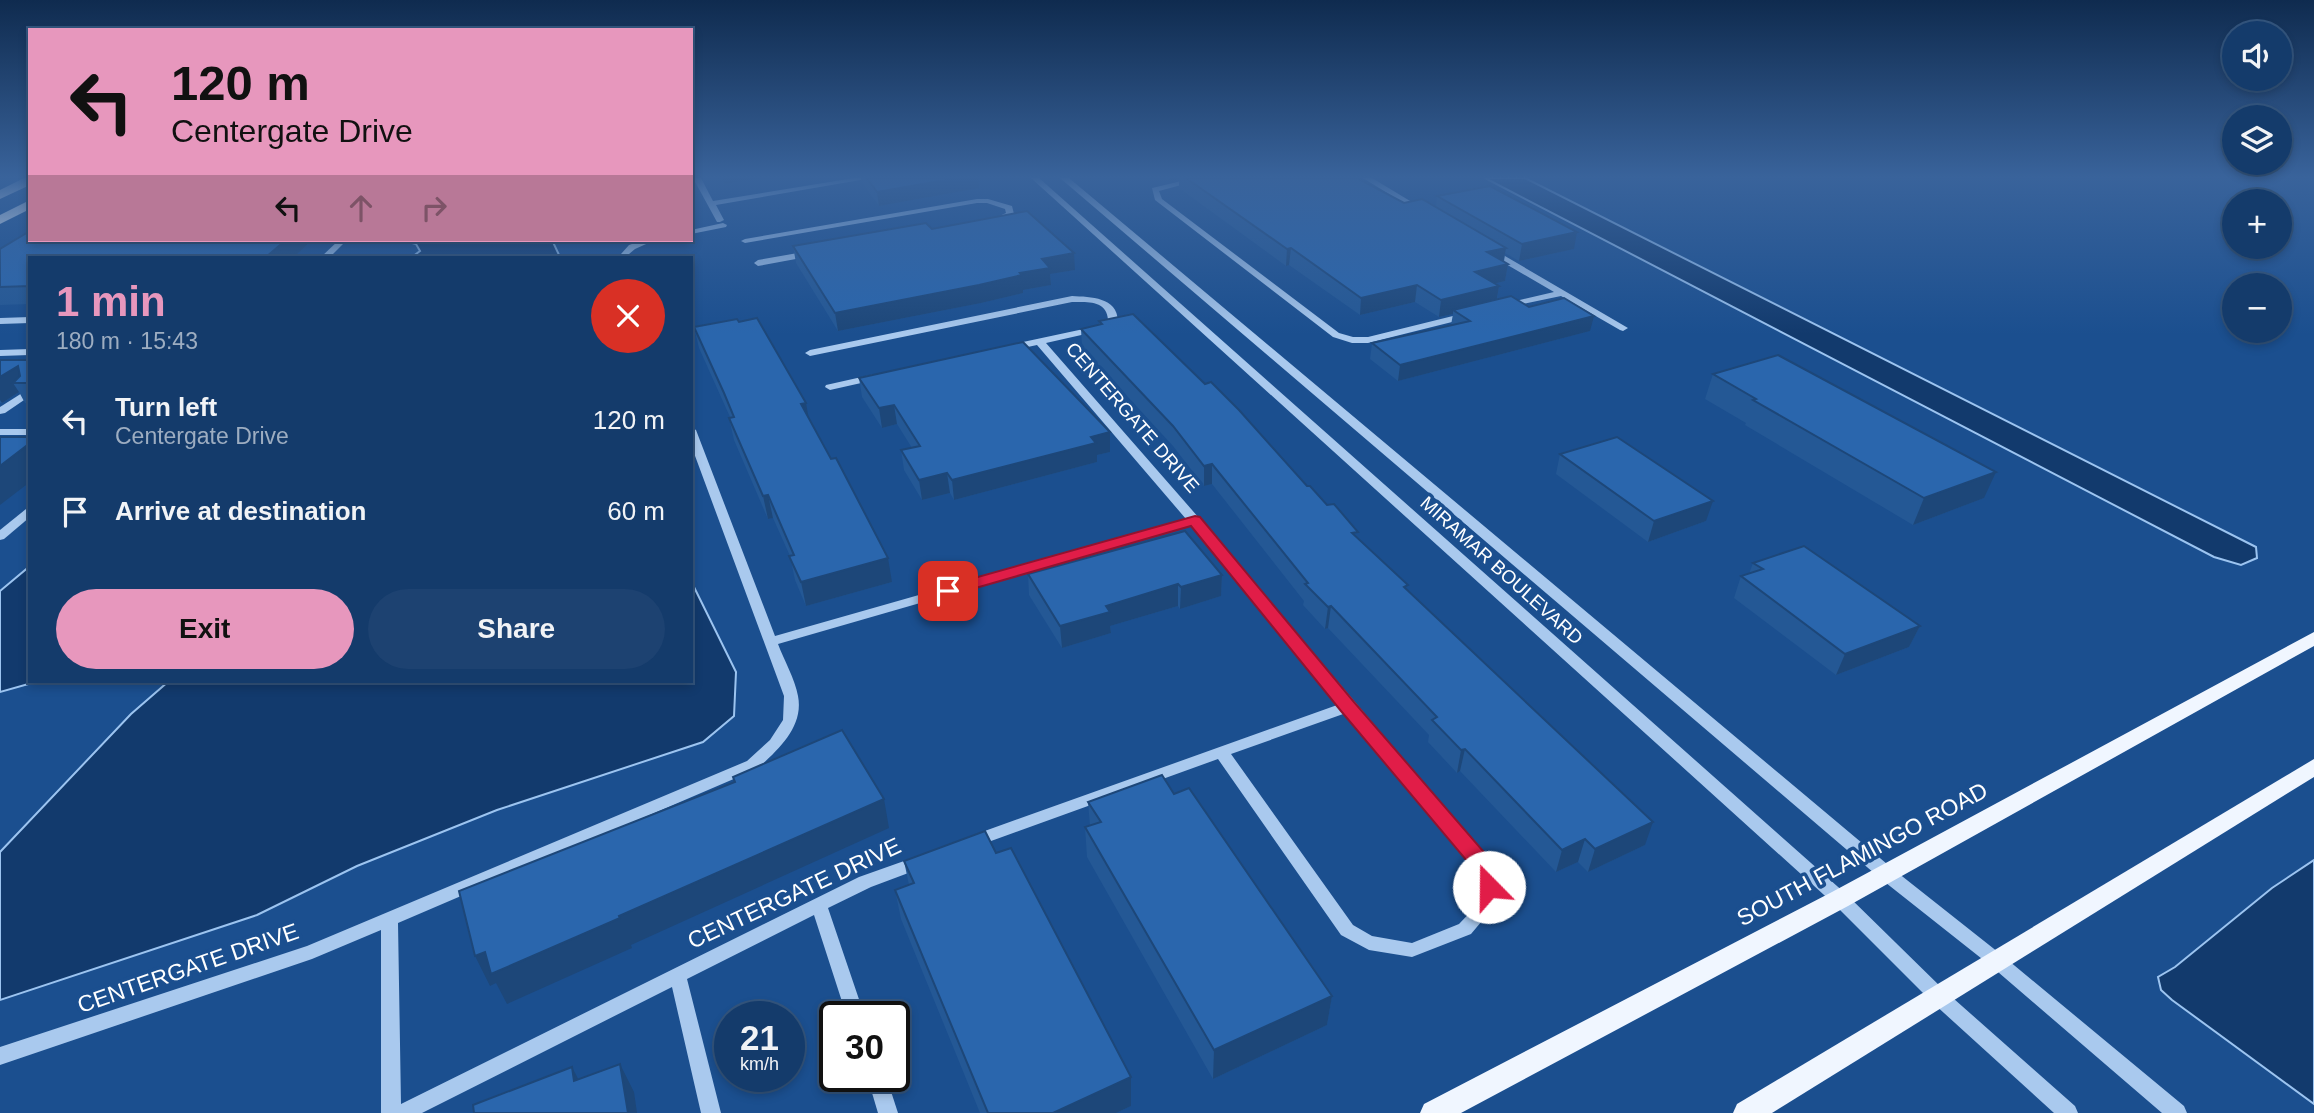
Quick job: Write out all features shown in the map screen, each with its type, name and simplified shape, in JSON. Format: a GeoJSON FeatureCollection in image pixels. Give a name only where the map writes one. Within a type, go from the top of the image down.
{"type":"FeatureCollection","features":[{"type":"Feature","properties":{"kind":"main road","name":"SOUTH FLAMINGO ROAD"},"geometry":{"type":"LineString","coordinates":[[1434,1113],[1840,899],[2314,638]]}},
{"type":"Feature","properties":{"kind":"main road"},"geometry":{"type":"LineString","coordinates":[[1748,1113],[2314,767]]}},
{"type":"Feature","properties":{"kind":"street"},"geometry":{"type":"LineString","coordinates":[[745,241],[809,230]]}},
{"type":"Feature","properties":{"kind":"street","name":"MIRAMAR BOULEVARD"},"geometry":{"type":"LineString","coordinates":[[1093,230],[1840,899],[1939,997],[2068,1113]]}},
{"type":"Feature","properties":{"kind":"street","name":"MIRAMAR BOULEVARD"},"geometry":{"type":"LineString","coordinates":[[1126,230],[1887,873],[1997,961],[2177,1113]]}},
{"type":"Feature","properties":{"kind":"street"},"geometry":{"type":"LineString","coordinates":[[1198,230],[1336,335],[1352,340],[1368,340],[1471,315]]}},
{"type":"Feature","properties":{"kind":"street"},"geometry":{"type":"LineString","coordinates":[[326,256],[341,242]]}},
{"type":"Feature","properties":{"kind":"street"},"geometry":{"type":"LineString","coordinates":[[626,256],[625,254],[632,247],[646,242]]}},
{"type":"Feature","properties":{"kind":"street"},"geometry":{"type":"LineString","coordinates":[[1481,246],[1623,328]]}},
{"type":"Feature","properties":{"kind":"street"},"geometry":{"type":"LineString","coordinates":[[758,263],[824,252]]}},
{"type":"Feature","properties":{"kind":"street"},"geometry":{"type":"LineString","coordinates":[[1496,309],[1560,293]]}},
{"type":"Feature","properties":{"kind":"street"},"geometry":{"type":"LineString","coordinates":[[810,353],[1072,299],[1101,302],[1111,307],[1114,312],[1113,321],[1096,329],[1000,350]]}},
{"type":"Feature","properties":{"kind":"street"},"geometry":{"type":"LineString","coordinates":[[0,321],[28,320]]}},
{"type":"Feature","properties":{"kind":"street","name":"CENTERGATE DRIVE"},"geometry":{"type":"LineString","coordinates":[[1039,341],[1195,520],[1347,707],[1489,872],[1489,903],[1465,929],[1412,950],[1369,943],[1346,930],[1221,752]]}},
{"type":"Feature","properties":{"kind":"street"},"geometry":{"type":"LineString","coordinates":[[0,353],[28,352]]}},
{"type":"Feature","properties":{"kind":"street"},"geometry":{"type":"LineString","coordinates":[[830,387],[882,376]]}},
{"type":"Feature","properties":{"kind":"street"},"geometry":{"type":"LineString","coordinates":[[1,411],[28,392]]}},
{"type":"Feature","properties":{"kind":"street"},"geometry":{"type":"LineString","coordinates":[[0,432],[28,432]]}},
{"type":"Feature","properties":{"kind":"street","name":"CENTERGATE DRIVE"},"geometry":{"type":"LineString","coordinates":[[0,1056],[312,952],[752,765],[775,744],[790,720],[791,696],[693,435]]}},
{"type":"Feature","properties":{"kind":"street"},"geometry":{"type":"LineString","coordinates":[[0,536],[28,513]]}},
{"type":"Feature","properties":{"kind":"street","name":"CENTERGATE DRIVE"},"geometry":{"type":"LineString","coordinates":[[770,642],[1195,520]]}},
{"type":"Feature","properties":{"kind":"street","name":"CENTERGATE DRIVE"},"geometry":{"type":"LineString","coordinates":[[402,1113],[865,882],[1347,707]]}},
{"type":"Feature","properties":{"kind":"street"},"geometry":{"type":"LineString","coordinates":[[819,905],[851,1001]]}},
{"type":"Feature","properties":{"kind":"street"},"geometry":{"type":"LineString","coordinates":[[389,920],[391,1113]]}},
{"type":"Feature","properties":{"kind":"street"},"geometry":{"type":"LineString","coordinates":[[677,975],[711,1113]]}},
{"type":"Feature","properties":{"kind":"street"},"geometry":{"type":"LineString","coordinates":[[881,1092],[888,1113]]}},
{"type":"Feature","properties":{"kind":"water"},"geometry":{"type":"Polygon","coordinates":[[[1585,230],[1628,230],[2256,547],[2257,558],[2241,565],[2214,557],[1585,230]]]}},
{"type":"Feature","properties":{"kind":"water"},"geometry":{"type":"Polygon","coordinates":[[[408,242],[553,242],[560,256],[413,256],[420,251],[416,244],[408,242]]]}},
{"type":"Feature","properties":{"kind":"water"},"geometry":{"type":"Polygon","coordinates":[[[28,568],[28,683],[32,683],[0,692],[0,591],[28,568]]]}},
{"type":"Feature","properties":{"kind":"water"},"geometry":{"type":"Polygon","coordinates":[[[693,585],[736,672],[734,716],[703,742],[497,810],[357,866],[257,915],[0,1000],[0,852],[131,714],[167,683],[693,683],[693,585]]]}},
{"type":"Feature","properties":{"kind":"water"},"geometry":{"type":"Polygon","coordinates":[[[2314,860],[2314,1104],[2172,1000],[2161,990],[2158,977],[2175,967],[2272,888],[2314,860]]]}},
{"type":"Feature","properties":{"kind":"building"},"geometry":{"type":"Polygon","coordinates":[[[886,230],[1048,230],[1074,253],[1042,259],[1050,268],[835,313],[793,246],[886,230]]]}},
{"type":"Feature","properties":{"kind":"building"},"geometry":{"type":"Polygon","coordinates":[[[1260,230],[1475,230],[1506,248],[1487,252],[1508,264],[1475,272],[1499,286],[1441,300],[1417,285],[1361,298],[1291,248],[1287,249],[1260,230]]]}},
{"type":"Feature","properties":{"kind":"building"},"geometry":{"type":"Polygon","coordinates":[[[1497,230],[1577,232],[1522,244],[1497,230]]]}},
{"type":"Feature","properties":{"kind":"building"},"geometry":{"type":"Polygon","coordinates":[[[28,232],[28,242],[284,242],[267,256],[28,256],[28,286],[0,287],[0,249],[28,232]]]}},
{"type":"Feature","properties":{"kind":"building"},"geometry":{"type":"Polygon","coordinates":[[[1511,296],[1529,307],[1564,298],[1594,316],[1400,365],[1372,343],[1470,321],[1453,310],[1511,296]]]}},
{"type":"Feature","properties":{"kind":"building"},"geometry":{"type":"Polygon","coordinates":[[[1133,314],[1205,384],[1211,382],[1327,505],[1334,504],[1358,532],[1352,533],[1408,585],[1404,587],[1653,822],[1595,849],[1585,839],[1562,850],[1465,749],[1461,750],[1432,720],[1437,717],[1331,606],[1328,607],[1305,584],[1308,583],[1212,464],[1204,466],[1173,426],[1081,329],[1102,324],[1099,321],[1133,314]]]}},
{"type":"Feature","properties":{"kind":"building"},"geometry":{"type":"Polygon","coordinates":[[[757,318],[806,403],[801,404],[831,459],[836,458],[888,558],[801,582],[789,556],[794,555],[768,495],[763,496],[729,418],[734,417],[694,327],[757,318]]]}},
{"type":"Feature","properties":{"kind":"building"},"geometry":{"type":"Polygon","coordinates":[[[1023,342],[1110,432],[1091,437],[1096,443],[952,480],[947,473],[919,480],[901,450],[920,446],[894,405],[879,408],[859,378],[1023,342]]]}},
{"type":"Feature","properties":{"kind":"building"},"geometry":{"type":"Polygon","coordinates":[[[1778,355],[1996,472],[1924,498],[1753,400],[1756,399],[1713,374],[1778,355]]]}},
{"type":"Feature","properties":{"kind":"building"},"geometry":{"type":"Polygon","coordinates":[[[0,360],[28,360],[28,383],[13,383],[20,376],[18,366],[0,377],[0,360]]]}},
{"type":"Feature","properties":{"kind":"building"},"geometry":{"type":"Polygon","coordinates":[[[0,437],[28,437],[28,445],[0,466],[0,437]]]}},
{"type":"Feature","properties":{"kind":"building"},"geometry":{"type":"Polygon","coordinates":[[[1617,437],[1713,501],[1654,521],[1560,454],[1617,437]]]}},
{"type":"Feature","properties":{"kind":"building"},"geometry":{"type":"Polygon","coordinates":[[[1185,531],[1222,575],[1181,587],[1178,584],[1106,606],[1110,612],[1060,626],[1028,574],[1185,531]]]}},
{"type":"Feature","properties":{"kind":"building"},"geometry":{"type":"Polygon","coordinates":[[[1804,546],[1920,626],[1845,654],[1741,576],[1763,569],[1753,563],[1804,546]]]}},
{"type":"Feature","properties":{"kind":"building"},"geometry":{"type":"Polygon","coordinates":[[[842,730],[884,799],[491,974],[485,952],[475,956],[459,891],[735,782],[733,777],[842,730]]]}},
{"type":"Feature","properties":{"kind":"building"},"geometry":{"type":"Polygon","coordinates":[[[1162,775],[1174,794],[1189,788],[1332,996],[1214,1050],[1085,827],[1101,822],[1088,802],[1162,775]]]}},
{"type":"Feature","properties":{"kind":"building"},"geometry":{"type":"Polygon","coordinates":[[[985,831],[996,853],[1011,848],[1131,1077],[1053,1113],[988,1113],[895,890],[914,883],[904,861],[985,831]]]}},
{"type":"Feature","properties":{"kind":"building"},"geometry":{"type":"Polygon","coordinates":[[[620,1064],[628,1113],[474,1113],[473,1105],[572,1067],[574,1081],[620,1064]]]}},
{"type":"Feature","properties":{"kind":"route"},"geometry":{"type":"LineString","coordinates":[[948,591],[1195,520],[1347,707],[1489,872],[1489,887]]}}]}
